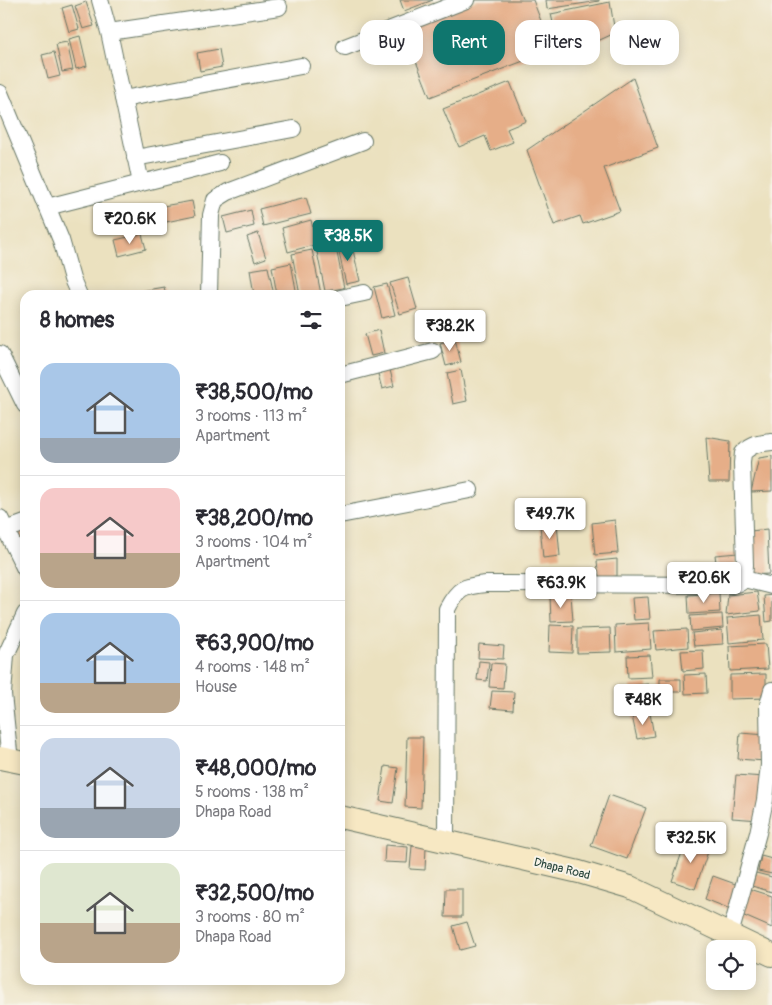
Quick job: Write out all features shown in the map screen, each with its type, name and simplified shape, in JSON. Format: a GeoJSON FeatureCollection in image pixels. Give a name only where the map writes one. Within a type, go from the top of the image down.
{"type":"FeatureCollection","features":[{"type":"Feature","properties":{"kind":"street"},"geometry":{"type":"LineString","coordinates":[[100,0],[109,32],[141,183]]}},
{"type":"Feature","properties":{"kind":"street"},"geometry":{"type":"LineString","coordinates":[[345,47],[466,0]]}},
{"type":"Feature","properties":{"kind":"street"},"geometry":{"type":"LineString","coordinates":[[109,32],[279,7]]}},
{"type":"Feature","properties":{"kind":"street"},"geometry":{"type":"LineString","coordinates":[[123,99],[301,66]]}},
{"type":"Feature","properties":{"kind":"street"},"geometry":{"type":"LineString","coordinates":[[0,93],[61,240],[77,290]]}},
{"type":"Feature","properties":{"kind":"street"},"geometry":{"type":"LineString","coordinates":[[136,158],[293,129]]}},
{"type":"Feature","properties":{"kind":"street"},"geometry":{"type":"LineString","coordinates":[[209,290],[211,215],[214,200],[228,192],[363,141]]}},
{"type":"Feature","properties":{"kind":"street"},"geometry":{"type":"LineString","coordinates":[[47,207],[220,163]]}},
{"type":"Feature","properties":{"kind":"street"},"geometry":{"type":"LineString","coordinates":[[345,297],[364,294]]}},
{"type":"Feature","properties":{"kind":"street"},"geometry":{"type":"LineString","coordinates":[[345,375],[433,351]]}},
{"type":"Feature","properties":{"kind":"street"},"geometry":{"type":"LineString","coordinates":[[0,354],[20,395]]}},
{"type":"Feature","properties":{"kind":"street"},"geometry":{"type":"LineString","coordinates":[[446,841],[447,609],[454,595],[467,586],[486,584],[731,585],[740,583],[744,579],[745,565],[743,453],[750,446],[772,442]]}},
{"type":"Feature","properties":{"kind":"street"},"geometry":{"type":"LineString","coordinates":[[345,514],[470,490]]}},
{"type":"Feature","properties":{"kind":"street"},"geometry":{"type":"LineString","coordinates":[[20,523],[3,524],[20,559]]}},
{"type":"Feature","properties":{"kind":"street"},"geometry":{"type":"LineString","coordinates":[[744,579],[772,586]]}},
{"type":"Feature","properties":{"kind":"street"},"geometry":{"type":"LineString","coordinates":[[12,761],[3,694],[6,655],[20,625]]}},
{"type":"Feature","properties":{"kind":"street"},"geometry":{"type":"LineString","coordinates":[[730,935],[766,800],[769,765],[768,705],[772,690]]}},
{"type":"Feature","properties":{"kind":"street","name":"Dhapa Road"},"geometry":{"type":"LineString","coordinates":[[345,818],[579,872],[630,887],[772,954]]}},
{"type":"Feature","properties":{"kind":"building"},"geometry":{"type":"Polygon","coordinates":[[[400,0],[433,0],[404,11],[400,0]]]}},
{"type":"Feature","properties":{"kind":"building"},"geometry":{"type":"Polygon","coordinates":[[[477,0],[533,0],[541,20],[515,20],[515,64],[430,97],[417,65],[423,65],[423,20],[477,0]]]}},
{"type":"Feature","properties":{"kind":"building"},"geometry":{"type":"Polygon","coordinates":[[[546,0],[599,0],[599,1],[547,9],[546,0]]]}},
{"type":"Feature","properties":{"kind":"building"},"geometry":{"type":"Polygon","coordinates":[[[86,2],[94,26],[83,29],[75,6],[86,2]]]}},
{"type":"Feature","properties":{"kind":"building"},"geometry":{"type":"Polygon","coordinates":[[[610,2],[613,20],[610,20],[610,35],[600,40],[600,20],[552,20],[551,14],[610,2]]]}},
{"type":"Feature","properties":{"kind":"building"},"geometry":{"type":"Polygon","coordinates":[[[72,5],[79,29],[69,32],[62,8],[72,5]]]}},
{"type":"Feature","properties":{"kind":"building"},"geometry":{"type":"Polygon","coordinates":[[[80,36],[87,66],[76,69],[69,39],[80,36]]]}},
{"type":"Feature","properties":{"kind":"building"},"geometry":{"type":"Polygon","coordinates":[[[67,42],[73,70],[62,72],[56,44],[67,42]]]}},
{"type":"Feature","properties":{"kind":"building"},"geometry":{"type":"Polygon","coordinates":[[[219,49],[222,67],[200,71],[197,53],[219,49]]]}},
{"type":"Feature","properties":{"kind":"building"},"geometry":{"type":"Polygon","coordinates":[[[54,52],[60,76],[48,79],[42,55],[54,52]]]}},
{"type":"Feature","properties":{"kind":"building"},"geometry":{"type":"Polygon","coordinates":[[[633,78],[658,148],[604,168],[620,211],[583,224],[580,216],[554,225],[527,150],[633,78]]]}},
{"type":"Feature","properties":{"kind":"building"},"geometry":{"type":"Polygon","coordinates":[[[510,82],[526,121],[507,129],[513,142],[491,151],[485,136],[459,147],[443,109],[510,82]]]}},
{"type":"Feature","properties":{"kind":"building"},"geometry":{"type":"Polygon","coordinates":[[[306,197],[311,214],[263,226],[259,209],[306,197]]]}},
{"type":"Feature","properties":{"kind":"building"},"geometry":{"type":"Polygon","coordinates":[[[192,201],[195,216],[166,222],[163,206],[192,201]]]}},
{"type":"Feature","properties":{"kind":"building"},"geometry":{"type":"Polygon","coordinates":[[[251,210],[254,226],[227,233],[223,217],[251,210]]]}},
{"type":"Feature","properties":{"kind":"building"},"geometry":{"type":"Polygon","coordinates":[[[311,220],[317,244],[288,252],[282,228],[311,220]]]}},
{"type":"Feature","properties":{"kind":"building"},"geometry":{"type":"Polygon","coordinates":[[[258,233],[266,258],[255,262],[247,237],[258,233]]]}},
{"type":"Feature","properties":{"kind":"building"},"geometry":{"type":"Polygon","coordinates":[[[142,234],[146,249],[119,256],[115,240],[142,234]]]}},
{"type":"Feature","properties":{"kind":"building"},"geometry":{"type":"Polygon","coordinates":[[[351,241],[360,281],[346,284],[337,244],[351,241]]]}},
{"type":"Feature","properties":{"kind":"building"},"geometry":{"type":"Polygon","coordinates":[[[335,243],[344,288],[325,290],[316,247],[335,243]]]}},
{"type":"Feature","properties":{"kind":"building"},"geometry":{"type":"Polygon","coordinates":[[[312,250],[320,290],[299,290],[292,254],[312,250]]]}},
{"type":"Feature","properties":{"kind":"building"},"geometry":{"type":"Polygon","coordinates":[[[291,263],[296,290],[276,290],[272,267],[291,263]]]}},
{"type":"Feature","properties":{"kind":"building"},"geometry":{"type":"Polygon","coordinates":[[[268,267],[273,290],[253,290],[250,270],[268,267]]]}},
{"type":"Feature","properties":{"kind":"building"},"geometry":{"type":"Polygon","coordinates":[[[408,278],[417,309],[400,314],[390,283],[408,278]]]}},
{"type":"Feature","properties":{"kind":"building"},"geometry":{"type":"Polygon","coordinates":[[[387,284],[395,315],[382,318],[374,287],[387,284]]]}},
{"type":"Feature","properties":{"kind":"building"},"geometry":{"type":"Polygon","coordinates":[[[164,287],[165,290],[146,290],[164,287]]]}},
{"type":"Feature","properties":{"kind":"building"},"geometry":{"type":"Polygon","coordinates":[[[379,330],[384,353],[371,356],[365,334],[379,330]]]}},
{"type":"Feature","properties":{"kind":"building"},"geometry":{"type":"Polygon","coordinates":[[[455,339],[461,362],[446,366],[440,343],[455,339]]]}},
{"type":"Feature","properties":{"kind":"building"},"geometry":{"type":"Polygon","coordinates":[[[390,370],[394,386],[382,389],[378,374],[390,370]]]}},
{"type":"Feature","properties":{"kind":"building"},"geometry":{"type":"Polygon","coordinates":[[[461,370],[467,401],[453,404],[447,373],[461,370]]]}},
{"type":"Feature","properties":{"kind":"building"},"geometry":{"type":"Polygon","coordinates":[[[706,437],[730,441],[729,482],[709,482],[706,437]]]}},
{"type":"Feature","properties":{"kind":"building"},"geometry":{"type":"Polygon","coordinates":[[[772,456],[772,491],[751,492],[759,458],[772,456]]]}},
{"type":"Feature","properties":{"kind":"building"},"geometry":{"type":"Polygon","coordinates":[[[615,520],[618,553],[595,555],[592,523],[615,520]]]}},
{"type":"Feature","properties":{"kind":"building"},"geometry":{"type":"Polygon","coordinates":[[[557,523],[560,556],[543,558],[540,525],[557,523]]]}},
{"type":"Feature","properties":{"kind":"building"},"geometry":{"type":"Polygon","coordinates":[[[767,529],[769,574],[751,575],[751,531],[767,529]]]}},
{"type":"Feature","properties":{"kind":"building"},"geometry":{"type":"Polygon","coordinates":[[[20,530],[20,548],[12,534],[20,530]]]}},
{"type":"Feature","properties":{"kind":"building"},"geometry":{"type":"Polygon","coordinates":[[[738,553],[734,567],[717,570],[715,555],[738,553]]]}},
{"type":"Feature","properties":{"kind":"building"},"geometry":{"type":"Polygon","coordinates":[[[617,559],[617,576],[599,578],[597,561],[617,559]]]}},
{"type":"Feature","properties":{"kind":"building"},"geometry":{"type":"Polygon","coordinates":[[[757,592],[760,611],[726,615],[728,595],[757,592]]]}},
{"type":"Feature","properties":{"kind":"building"},"geometry":{"type":"Polygon","coordinates":[[[719,593],[720,612],[689,614],[688,595],[719,593]]]}},
{"type":"Feature","properties":{"kind":"building"},"geometry":{"type":"Polygon","coordinates":[[[571,595],[573,621],[551,622],[550,596],[571,595]]]}},
{"type":"Feature","properties":{"kind":"building"},"geometry":{"type":"Polygon","coordinates":[[[772,595],[772,621],[766,622],[764,596],[772,595]]]}},
{"type":"Feature","properties":{"kind":"building"},"geometry":{"type":"Polygon","coordinates":[[[648,597],[650,619],[634,620],[632,598],[648,597]]]}},
{"type":"Feature","properties":{"kind":"building"},"geometry":{"type":"Polygon","coordinates":[[[722,614],[723,628],[691,631],[690,616],[722,614]]]}},
{"type":"Feature","properties":{"kind":"building"},"geometry":{"type":"Polygon","coordinates":[[[761,615],[763,640],[729,643],[727,618],[761,615]]]}},
{"type":"Feature","properties":{"kind":"building"},"geometry":{"type":"Polygon","coordinates":[[[649,623],[651,649],[616,652],[615,625],[649,623]]]}},
{"type":"Feature","properties":{"kind":"building"},"geometry":{"type":"Polygon","coordinates":[[[550,625],[573,626],[572,653],[549,652],[550,625]]]}},
{"type":"Feature","properties":{"kind":"building"},"geometry":{"type":"Polygon","coordinates":[[[610,628],[611,652],[577,653],[577,629],[610,628]]]}},
{"type":"Feature","properties":{"kind":"building"},"geometry":{"type":"Polygon","coordinates":[[[687,629],[688,647],[656,650],[654,631],[687,629]]]}},
{"type":"Feature","properties":{"kind":"building"},"geometry":{"type":"Polygon","coordinates":[[[722,630],[723,644],[694,646],[692,633],[722,630]]]}},
{"type":"Feature","properties":{"kind":"building"},"geometry":{"type":"Polygon","coordinates":[[[479,644],[504,646],[503,659],[478,658],[479,644]]]}},
{"type":"Feature","properties":{"kind":"building"},"geometry":{"type":"Polygon","coordinates":[[[766,644],[768,669],[730,671],[729,646],[766,644]]]}},
{"type":"Feature","properties":{"kind":"building"},"geometry":{"type":"Polygon","coordinates":[[[703,650],[704,669],[683,671],[681,651],[703,650]]]}},
{"type":"Feature","properties":{"kind":"building"},"geometry":{"type":"Polygon","coordinates":[[[650,655],[652,677],[628,678],[627,656],[650,655]]]}},
{"type":"Feature","properties":{"kind":"building"},"geometry":{"type":"Polygon","coordinates":[[[479,661],[489,662],[487,681],[477,680],[479,661]]]}},
{"type":"Feature","properties":{"kind":"building"},"geometry":{"type":"Polygon","coordinates":[[[491,663],[505,664],[503,688],[489,687],[491,663]]]}},
{"type":"Feature","properties":{"kind":"building"},"geometry":{"type":"Polygon","coordinates":[[[706,674],[707,693],[685,694],[684,675],[706,674]]]}},
{"type":"Feature","properties":{"kind":"building"},"geometry":{"type":"Polygon","coordinates":[[[766,674],[766,698],[730,699],[730,675],[766,674]]]}},
{"type":"Feature","properties":{"kind":"building"},"geometry":{"type":"Polygon","coordinates":[[[660,679],[681,679],[681,692],[660,692],[660,679]]]}},
{"type":"Feature","properties":{"kind":"building"},"geometry":{"type":"Polygon","coordinates":[[[648,684],[649,699],[631,701],[630,686],[648,684]]]}},
{"type":"Feature","properties":{"kind":"building"},"geometry":{"type":"Polygon","coordinates":[[[492,691],[514,692],[513,710],[490,708],[492,691]]]}},
{"type":"Feature","properties":{"kind":"building"},"geometry":{"type":"Polygon","coordinates":[[[650,713],[654,736],[637,739],[632,716],[650,713]]]}},
{"type":"Feature","properties":{"kind":"building"},"geometry":{"type":"Polygon","coordinates":[[[740,733],[767,735],[765,761],[738,759],[740,733]]]}},
{"type":"Feature","properties":{"kind":"building"},"geometry":{"type":"Polygon","coordinates":[[[407,737],[423,737],[421,808],[405,807],[407,737]]]}},
{"type":"Feature","properties":{"kind":"building"},"geometry":{"type":"Polygon","coordinates":[[[385,766],[398,768],[393,803],[380,801],[385,766]]]}},
{"type":"Feature","properties":{"kind":"building"},"geometry":{"type":"Polygon","coordinates":[[[736,775],[764,777],[760,820],[732,818],[736,775]]]}},
{"type":"Feature","properties":{"kind":"building"},"geometry":{"type":"Polygon","coordinates":[[[609,795],[646,808],[627,859],[591,846],[609,795]]]}},
{"type":"Feature","properties":{"kind":"building"},"geometry":{"type":"Polygon","coordinates":[[[687,838],[710,846],[695,889],[672,881],[687,838]]]}},
{"type":"Feature","properties":{"kind":"building"},"geometry":{"type":"Polygon","coordinates":[[[385,845],[408,847],[407,863],[384,862],[385,845]]]}},
{"type":"Feature","properties":{"kind":"building"},"geometry":{"type":"Polygon","coordinates":[[[412,846],[426,847],[425,870],[410,869],[412,846]]]}},
{"type":"Feature","properties":{"kind":"building"},"geometry":{"type":"Polygon","coordinates":[[[761,856],[772,859],[772,874],[758,871],[761,856]]]}},
{"type":"Feature","properties":{"kind":"building"},"geometry":{"type":"Polygon","coordinates":[[[756,873],[772,877],[772,892],[752,886],[756,873]]]}},
{"type":"Feature","properties":{"kind":"building"},"geometry":{"type":"Polygon","coordinates":[[[713,876],[741,886],[733,910],[705,899],[713,876]]]}},
{"type":"Feature","properties":{"kind":"building"},"geometry":{"type":"Polygon","coordinates":[[[446,889],[462,889],[462,917],[445,917],[446,889]]]}},
{"type":"Feature","properties":{"kind":"building"},"geometry":{"type":"Polygon","coordinates":[[[750,889],[772,896],[772,928],[742,915],[750,889]]]}},
{"type":"Feature","properties":{"kind":"building"},"geometry":{"type":"Polygon","coordinates":[[[467,922],[475,946],[460,950],[453,926],[467,922]]]}}]}
